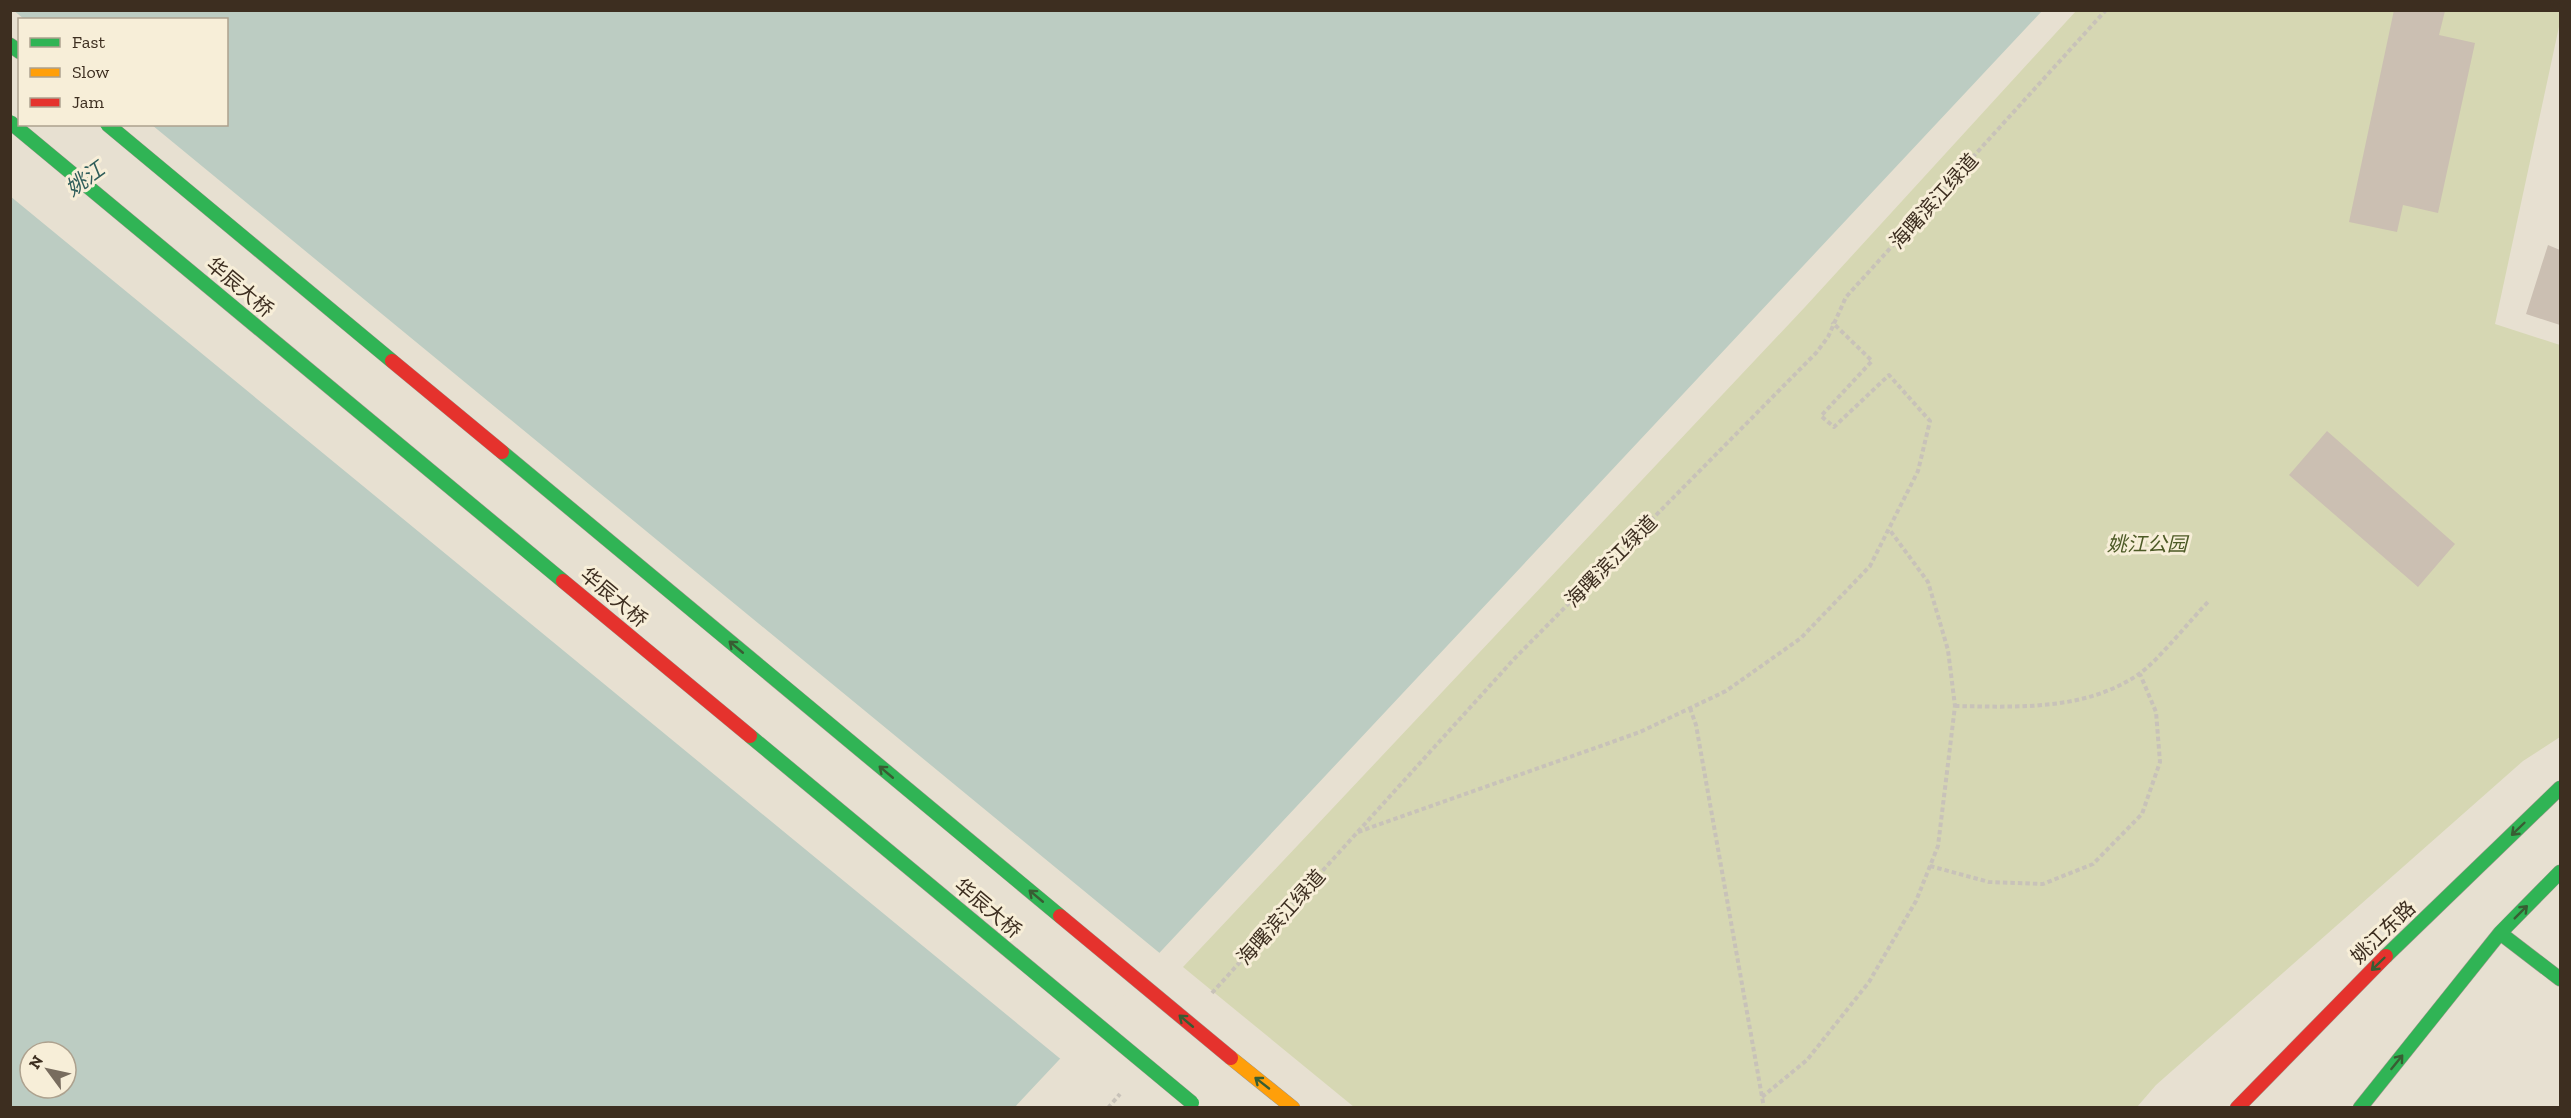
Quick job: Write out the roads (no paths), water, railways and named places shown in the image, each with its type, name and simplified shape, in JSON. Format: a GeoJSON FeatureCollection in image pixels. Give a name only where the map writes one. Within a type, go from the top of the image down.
{"type":"FeatureCollection","features":[{"type":"Feature","properties":{"kind":"main road","name":"华辰大桥"},"geometry":{"type":"LineString","coordinates":[[10,122],[1196,1105]]}},
{"type":"Feature","properties":{"kind":"main road","name":"华辰大桥"},"geometry":{"type":"LineString","coordinates":[[109,126],[1231,1058],[1293,1107]]}},
{"type":"Feature","properties":{"kind":"main road","name":"姚江东路"},"geometry":{"type":"LineString","coordinates":[[2238,1107],[2375,966],[2560,788]]}},
{"type":"Feature","properties":{"kind":"main road"},"geometry":{"type":"LineString","coordinates":[[2360,1107],[2500,933],[2560,872]]}},
{"type":"Feature","properties":{"kind":"main road"},"geometry":{"type":"LineString","coordinates":[[2500,933],[2560,979]]}},
{"type":"Feature","properties":{"kind":"water","name":"姚江"},"geometry":{"type":"Polygon","coordinates":[[[10,11],[2042,11],[1014,1108],[11,1107],[10,11]]]}},
{"type":"Feature","properties":{"kind":"park label","name":"姚江公园"},"geometry":{"type":"Point","coordinates":[2147,544]}}]}
